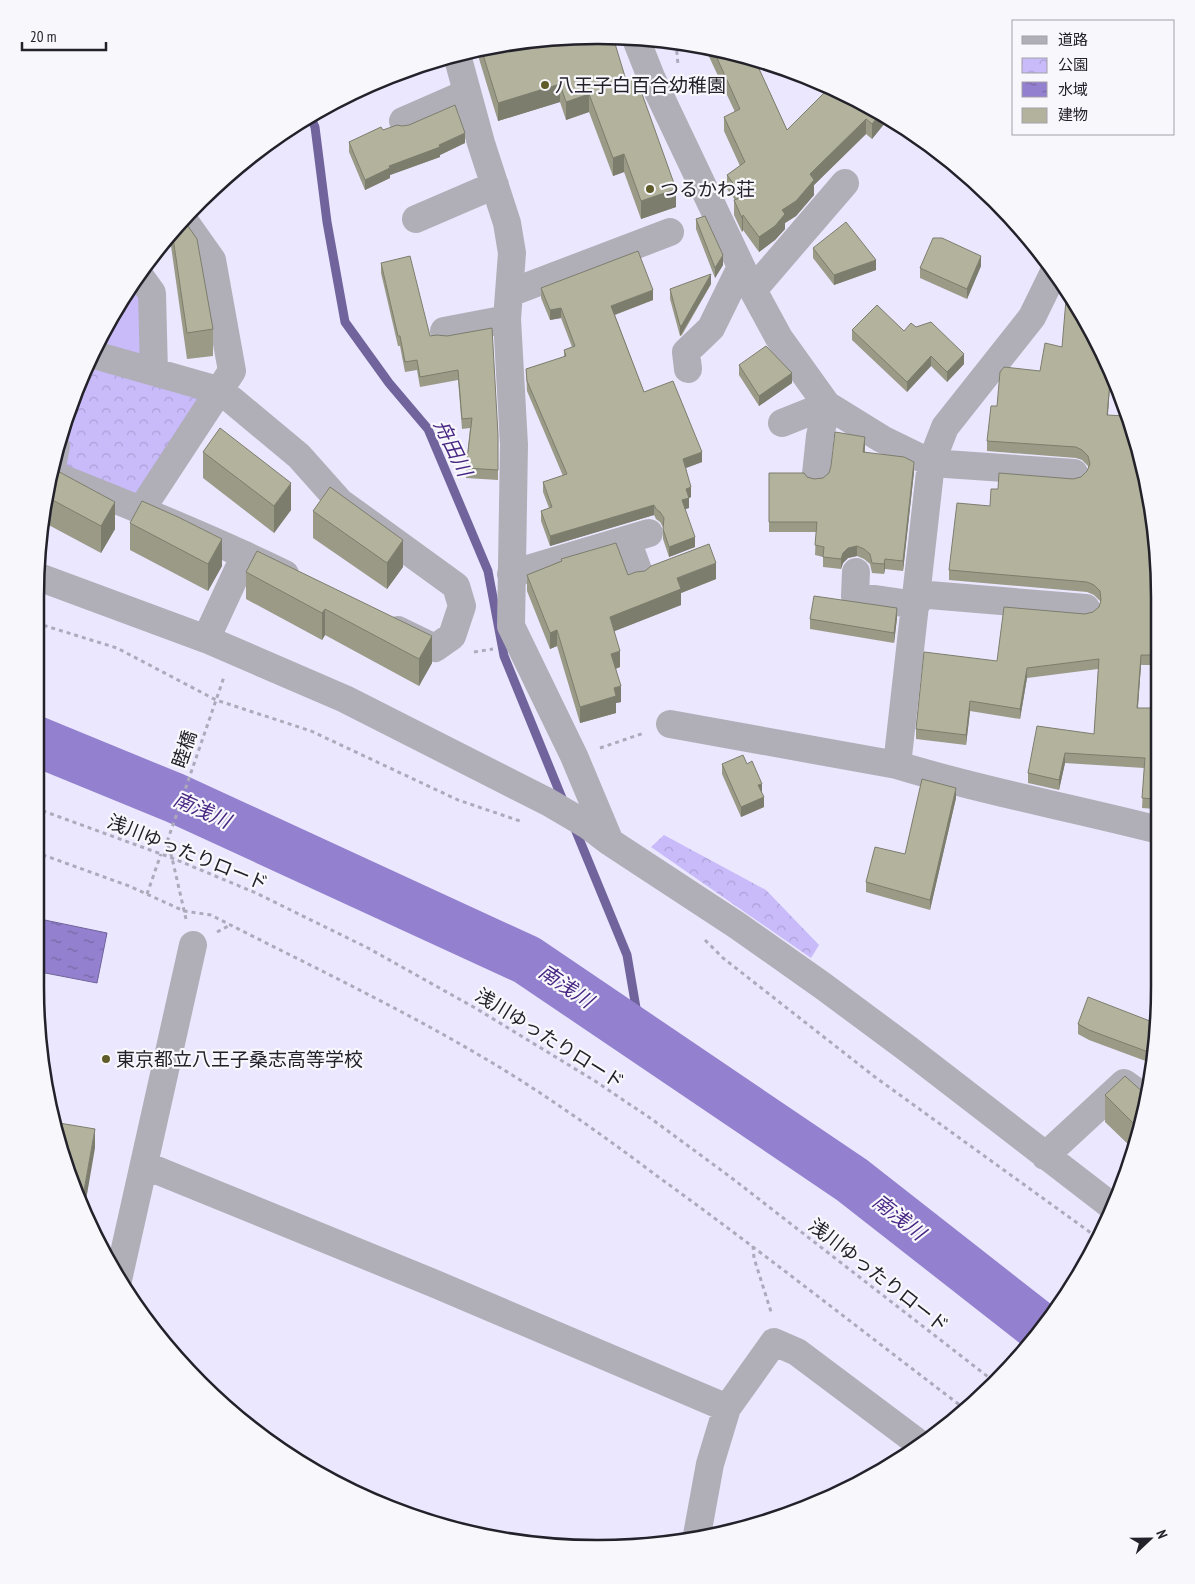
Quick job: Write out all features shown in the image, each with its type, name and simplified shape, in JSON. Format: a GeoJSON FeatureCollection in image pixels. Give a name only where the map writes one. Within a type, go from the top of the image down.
{"type":"FeatureCollection","features":[{"type":"Feature","properties":{"kind":"street"},"geometry":{"type":"LineString","coordinates":[[639,45],[651,77],[747,279],[779,338],[827,405],[882,439],[931,463],[1074,473]]}},
{"type":"Feature","properties":{"kind":"street"},"geometry":{"type":"LineString","coordinates":[[459,62],[481,143],[507,223],[512,253],[508,306],[514,445],[511,626],[574,756],[600,834]]}},
{"type":"Feature","properties":{"kind":"street"},"geometry":{"type":"LineString","coordinates":[[403,121],[467,92]]}},
{"type":"Feature","properties":{"kind":"street"},"geometry":{"type":"LineString","coordinates":[[688,369],[686,352],[711,328],[747,279],[845,183]]}},
{"type":"Feature","properties":{"kind":"street"},"geometry":{"type":"LineString","coordinates":[[416,219],[495,185]]}},
{"type":"Feature","properties":{"kind":"street"},"geometry":{"type":"LineString","coordinates":[[141,510],[221,391],[232,371],[212,260],[187,225]]}},
{"type":"Feature","properties":{"kind":"street"},"geometry":{"type":"LineString","coordinates":[[444,332],[508,306],[670,232]]}},
{"type":"Feature","properties":{"kind":"street"},"geometry":{"type":"LineString","coordinates":[[897,765],[931,463],[945,427],[1032,317],[1050,279]]}},
{"type":"Feature","properties":{"kind":"street"},"geometry":{"type":"LineString","coordinates":[[143,281],[152,294],[154,372]]}},
{"type":"Feature","properties":{"kind":"street"},"geometry":{"type":"LineString","coordinates":[[99,356],[221,391],[299,456],[340,502],[456,586],[462,606],[452,636],[435,648],[374,618]]}},
{"type":"Feature","properties":{"kind":"street"},"geometry":{"type":"LineString","coordinates":[[782,423],[827,405]]}},
{"type":"Feature","properties":{"kind":"street"},"geometry":{"type":"LineString","coordinates":[[816,474],[820,436],[827,405]]}},
{"type":"Feature","properties":{"kind":"street"},"geometry":{"type":"LineString","coordinates":[[57,476],[141,510],[306,584]]}},
{"type":"Feature","properties":{"kind":"street"},"geometry":{"type":"LineString","coordinates":[[511,574],[638,536],[639,573]]}},
{"type":"Feature","properties":{"kind":"street"},"geometry":{"type":"LineString","coordinates":[[206,639],[245,555]]}},
{"type":"Feature","properties":{"kind":"street"},"geometry":{"type":"LineString","coordinates":[[856,572],[855,596],[1086,608]]}},
{"type":"Feature","properties":{"kind":"street"},"geometry":{"type":"LineString","coordinates":[[45,579],[206,639],[345,700],[548,802],[600,834],[738,926],[823,986],[1107,1203]]}},
{"type":"Feature","properties":{"kind":"street"},"geometry":{"type":"LineString","coordinates":[[670,724],[897,765],[936,777],[1151,827]]}},
{"type":"Feature","properties":{"kind":"street"},"geometry":{"type":"LineString","coordinates":[[121,1268],[193,945]]}},
{"type":"Feature","properties":{"kind":"street"},"geometry":{"type":"LineString","coordinates":[[1046,1156],[1124,1083],[1141,1095]]}},
{"type":"Feature","properties":{"kind":"street"},"geometry":{"type":"LineString","coordinates":[[144,1165],[433,1283],[728,1408]]}},
{"type":"Feature","properties":{"kind":"street"},"geometry":{"type":"LineString","coordinates":[[698,1531],[710,1464],[728,1408],[774,1342],[796,1352],[915,1440]]}},
{"type":"Feature","properties":{"kind":"path"},"geometry":{"type":"LineString","coordinates":[[44,625],[117,648],[216,700],[311,731],[458,800],[528,824]]}},
{"type":"Feature","properties":{"kind":"path","name":"睦橋"},"geometry":{"type":"LineString","coordinates":[[172,858],[167,842],[216,700]]}},
{"type":"Feature","properties":{"kind":"path"},"geometry":{"type":"LineString","coordinates":[[574,756],[670,724]]}},
{"type":"Feature","properties":{"kind":"path","name":"浅川ゆったりロード"},"geometry":{"type":"LineString","coordinates":[[44,811],[172,858],[256,893],[368,948],[438,986],[595,1081],[653,1120],[733,1179],[989,1378]]}},
{"type":"Feature","properties":{"kind":"path"},"geometry":{"type":"LineString","coordinates":[[147,894],[161,854]]}},
{"type":"Feature","properties":{"kind":"path"},"geometry":{"type":"LineString","coordinates":[[44,855],[147,894],[184,911],[211,915],[376,998],[453,1040],[584,1122],[753,1246],[960,1405]]}},
{"type":"Feature","properties":{"kind":"path"},"geometry":{"type":"LineString","coordinates":[[172,858],[184,911]]}},
{"type":"Feature","properties":{"kind":"path"},"geometry":{"type":"LineString","coordinates":[[703,938],[723,958],[874,1077],[1092,1234]]}},
{"type":"Feature","properties":{"kind":"path"},"geometry":{"type":"LineString","coordinates":[[753,1246],[754,1258],[775,1324],[774,1342]]}},
{"type":"Feature","properties":{"kind":"green space"},"geometry":{"type":"Polygon","coordinates":[[[140,286],[154,372],[102,351],[140,286]]]}},
{"type":"Feature","properties":{"kind":"green space"},"geometry":{"type":"Polygon","coordinates":[[[99,356],[221,391],[141,510],[59,470],[73,420],[99,356]]]}},
{"type":"Feature","properties":{"kind":"green space"},"geometry":{"type":"Polygon","coordinates":[[[664,835],[766,890],[819,945],[811,958],[651,847],[664,835]]]}},
{"type":"Feature","properties":{"kind":"water"},"geometry":{"type":"Polygon","coordinates":[[[44,920],[107,933],[97,983],[44,973],[44,920]]]}},
{"type":"Feature","properties":{"kind":"building"},"geometry":{"type":"Polygon","coordinates":[[[615,44],[626,80],[636,77],[676,189],[641,201],[624,154],[613,158],[589,94],[566,102],[560,84],[498,103],[483,55],[525,48],[561,45],[615,44]]]}},
{"type":"Feature","properties":{"kind":"building"},"geometry":{"type":"Polygon","coordinates":[[[716,57],[759,68],[787,130],[824,93],[876,119],[872,124],[866,119],[810,174],[814,180],[796,201],[782,210],[785,214],[775,226],[759,237],[743,215],[742,218],[734,200],[743,197],[727,175],[745,162],[724,117],[740,109],[716,57]]]}},
{"type":"Feature","properties":{"kind":"building"},"geometry":{"type":"Polygon","coordinates":[[[455,105],[465,133],[439,145],[440,147],[389,166],[390,168],[365,180],[349,142],[381,127],[383,130],[397,125],[409,125],[455,105]]]}},
{"type":"Feature","properties":{"kind":"building"},"geometry":{"type":"Polygon","coordinates":[[[705,216],[723,255],[715,268],[696,219],[705,216]]]}},
{"type":"Feature","properties":{"kind":"building"},"geometry":{"type":"Polygon","coordinates":[[[846,222],[876,260],[834,275],[813,248],[846,222]]]}},
{"type":"Feature","properties":{"kind":"building"},"geometry":{"type":"Polygon","coordinates":[[[187,225],[197,239],[213,329],[187,333],[173,241],[187,225]]]}},
{"type":"Feature","properties":{"kind":"building"},"geometry":{"type":"Polygon","coordinates":[[[933,238],[942,238],[981,256],[967,289],[920,268],[933,238]]]}},
{"type":"Feature","properties":{"kind":"building"},"geometry":{"type":"Polygon","coordinates":[[[638,251],[653,290],[611,306],[644,392],[673,381],[702,452],[683,459],[691,487],[686,489],[689,498],[682,500],[695,537],[669,547],[663,529],[664,518],[654,505],[550,536],[541,511],[552,507],[543,482],[567,474],[527,381],[526,369],[566,356],[564,350],[575,346],[561,308],[550,310],[541,288],[638,251]]]}},
{"type":"Feature","properties":{"kind":"building"},"geometry":{"type":"Polygon","coordinates":[[[410,256],[430,336],[447,336],[492,328],[498,470],[466,468],[472,418],[462,419],[458,370],[420,377],[417,360],[405,362],[381,263],[410,256]]]}},
{"type":"Feature","properties":{"kind":"building"},"geometry":{"type":"Polygon","coordinates":[[[711,274],[682,325],[680,326],[670,289],[711,274]]]}},
{"type":"Feature","properties":{"kind":"building"},"geometry":{"type":"Polygon","coordinates":[[[1066,303],[1094,353],[1109,386],[1107,415],[1120,416],[1141,489],[1150,561],[1151,655],[1141,655],[1137,708],[1151,708],[1151,799],[1142,798],[1145,758],[1065,753],[1059,780],[1028,773],[1037,726],[1094,734],[1099,659],[1027,668],[1020,709],[970,701],[966,735],[916,729],[924,652],[997,661],[1004,607],[1085,614],[1093,612],[1099,607],[1101,600],[1100,591],[1094,585],[1087,582],[949,570],[957,503],[990,506],[991,489],[998,489],[999,473],[1073,479],[1081,477],[1087,471],[1090,464],[1088,456],[1076,447],[987,441],[991,406],[997,406],[1000,372],[1004,367],[1040,371],[1045,343],[1062,347],[1066,303]]]}},
{"type":"Feature","properties":{"kind":"building"},"geometry":{"type":"Polygon","coordinates":[[[877,305],[904,331],[911,323],[916,327],[931,322],[964,354],[947,372],[931,356],[907,382],[852,330],[877,305]]]}},
{"type":"Feature","properties":{"kind":"building"},"geometry":{"type":"Polygon","coordinates":[[[766,346],[792,373],[759,396],[739,365],[766,346]]]}},
{"type":"Feature","properties":{"kind":"building"},"geometry":{"type":"Polygon","coordinates":[[[220,428],[291,483],[274,506],[203,452],[220,428]]]}},
{"type":"Feature","properties":{"kind":"building"},"geometry":{"type":"Polygon","coordinates":[[[835,432],[865,437],[863,452],[904,457],[914,462],[903,561],[885,559],[884,564],[872,563],[870,554],[857,546],[848,548],[843,553],[841,559],[823,557],[824,547],[815,545],[817,522],[769,522],[769,473],[804,473],[807,477],[814,479],[823,478],[829,473],[831,466],[835,432]]]}},
{"type":"Feature","properties":{"kind":"building"},"geometry":{"type":"Polygon","coordinates":[[[58,472],[115,502],[101,526],[52,500],[58,472]]]}},
{"type":"Feature","properties":{"kind":"building"},"geometry":{"type":"Polygon","coordinates":[[[330,487],[403,540],[387,563],[313,511],[330,487]]]}},
{"type":"Feature","properties":{"kind":"building"},"geometry":{"type":"Polygon","coordinates":[[[142,501],[222,539],[208,564],[130,523],[142,501]]]}},
{"type":"Feature","properties":{"kind":"building"},"geometry":{"type":"Polygon","coordinates":[[[616,543],[628,575],[645,571],[651,566],[709,544],[716,563],[677,578],[681,589],[610,617],[620,651],[611,654],[621,686],[614,688],[616,696],[580,707],[557,630],[550,633],[527,575],[562,561],[561,559],[616,543]]]}},
{"type":"Feature","properties":{"kind":"building"},"geometry":{"type":"Polygon","coordinates":[[[257,551],[432,636],[419,659],[325,609],[322,613],[246,572],[257,551]]]}},
{"type":"Feature","properties":{"kind":"building"},"geometry":{"type":"Polygon","coordinates":[[[814,596],[897,608],[894,633],[810,619],[814,596]]]}},
{"type":"Feature","properties":{"kind":"building"},"geometry":{"type":"Polygon","coordinates":[[[743,755],[747,764],[752,761],[762,784],[758,785],[764,797],[741,807],[722,764],[743,755]]]}},
{"type":"Feature","properties":{"kind":"building"},"geometry":{"type":"Polygon","coordinates":[[[922,779],[956,788],[930,900],[866,882],[875,847],[905,854],[922,779]]]}},
{"type":"Feature","properties":{"kind":"building"},"geometry":{"type":"Polygon","coordinates":[[[1088,997],[1150,1021],[1148,1052],[1089,1030],[1078,1024],[1088,997]]]}},
{"type":"Feature","properties":{"kind":"building"},"geometry":{"type":"Polygon","coordinates":[[[1125,1076],[1142,1091],[1134,1124],[1105,1095],[1125,1076]]]}},
{"type":"Feature","properties":{"kind":"building"},"geometry":{"type":"Polygon","coordinates":[[[61,1123],[95,1129],[84,1192],[61,1123]]]}},
{"type":"Feature","properties":{"kind":"waterway","name":"舟田川"},"geometry":{"type":"LineString","coordinates":[[313,123],[327,222],[345,322],[389,383],[428,429],[488,571],[504,656],[564,803]]}},
{"type":"Feature","properties":{"kind":"waterway","name":"南浅川"},"geometry":{"type":"LineString","coordinates":[[44,744],[175,798],[527,960],[852,1180],[1037,1325]]}},
{"type":"Feature","properties":{"kind":"waterway"},"geometry":{"type":"LineString","coordinates":[[573,824],[627,955],[641,1037]]}},
{"type":"Feature","properties":{"kind":"place","name":"八王子白百合幼稚園"},"geometry":{"type":"Point","coordinates":[545,85]}},
{"type":"Feature","properties":{"kind":"place","name":"つるかわ荘"},"geometry":{"type":"Point","coordinates":[650,189]}},
{"type":"Feature","properties":{"kind":"place","name":"東京都立八王子桑志高等学校"},"geometry":{"type":"Point","coordinates":[106,1059]}}]}
